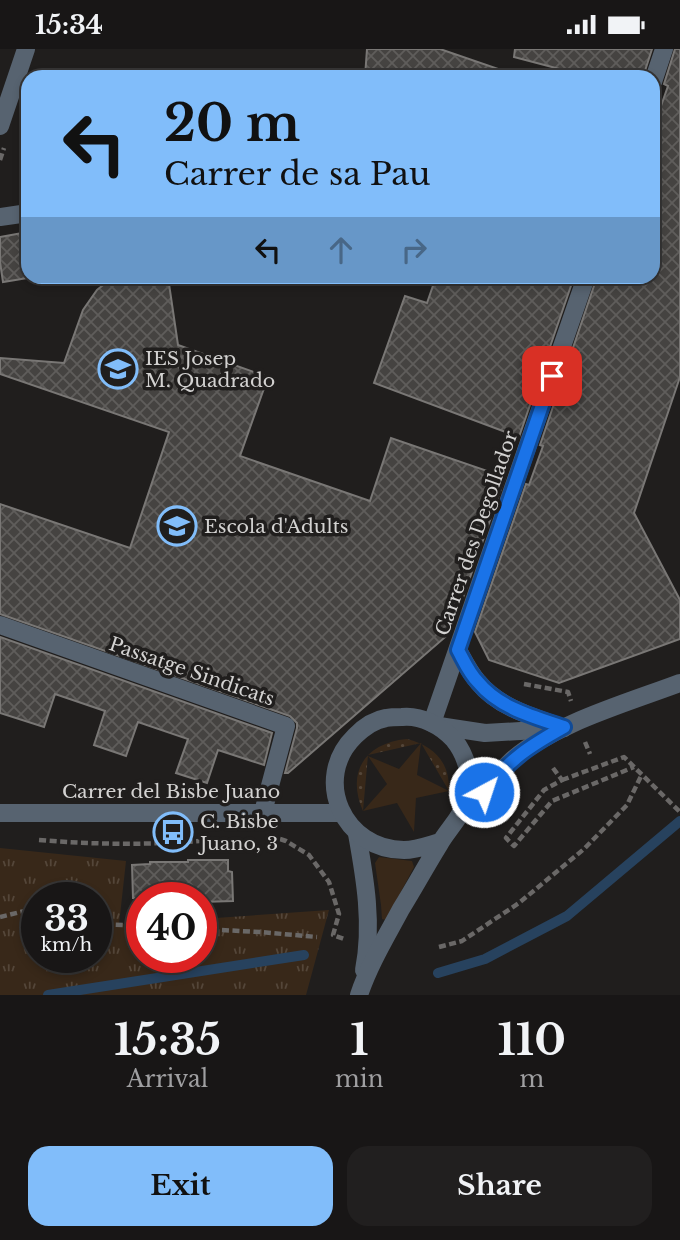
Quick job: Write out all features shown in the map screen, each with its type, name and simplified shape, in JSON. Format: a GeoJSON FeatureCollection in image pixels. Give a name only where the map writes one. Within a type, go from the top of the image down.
{"type":"FeatureCollection","features":[{"type":"Feature","properties":{"kind":"street"},"geometry":{"type":"LineString","coordinates":[[657,70],[664,49]]}},
{"type":"Feature","properties":{"kind":"street"},"geometry":{"type":"LineString","coordinates":[[0,126],[25,54]]}},
{"type":"Feature","properties":{"kind":"street"},"geometry":{"type":"LineString","coordinates":[[0,217],[21,214]]}},
{"type":"Feature","properties":{"kind":"street","name":"Carrer des Degollador"},"geometry":{"type":"LineString","coordinates":[[435,725],[458,650],[584,284]]}},
{"type":"Feature","properties":{"kind":"street","name":"Passatge Sindicats"},"geometry":{"type":"LineString","coordinates":[[0,625],[286,726],[262,812]]}},
{"type":"Feature","properties":{"kind":"street"},"geometry":{"type":"LineString","coordinates":[[458,650],[479,684],[496,699],[523,714],[564,727]]}},
{"type":"Feature","properties":{"kind":"street"},"geometry":{"type":"LineString","coordinates":[[360,991],[384,940],[440,842],[510,762],[564,727],[680,683]]}},
{"type":"Feature","properties":{"kind":"street"},"geometry":{"type":"LineString","coordinates":[[440,842],[405,850],[384,848],[357,834],[341,813],[335,789],[336,766],[347,744],[364,727],[386,718],[409,716],[435,725],[485,733],[564,727]]}},
{"type":"Feature","properties":{"kind":"street"},"geometry":{"type":"LineString","coordinates":[[435,725],[453,739],[464,757],[469,777],[468,797],[460,817]]}},
{"type":"Feature","properties":{"kind":"street","name":"Carrer del Bisbe Juano"},"geometry":{"type":"LineString","coordinates":[[0,813],[341,813]]}},
{"type":"Feature","properties":{"kind":"street"},"geometry":{"type":"LineString","coordinates":[[357,834],[368,934],[367,958],[360,991]]}},
{"type":"Feature","properties":{"kind":"path"},"geometry":{"type":"LineString","coordinates":[[574,749],[597,740]]}},
{"type":"Feature","properties":{"kind":"path"},"geometry":{"type":"LineString","coordinates":[[634,767],[552,801],[514,846],[506,838],[544,790],[562,779],[625,757],[680,812]]}},
{"type":"Feature","properties":{"kind":"path"},"geometry":{"type":"LineString","coordinates":[[553,768],[562,779]]}},
{"type":"Feature","properties":{"kind":"path"},"geometry":{"type":"LineString","coordinates":[[439,947],[462,941],[507,911],[584,849],[627,805],[642,774]]}},
{"type":"Feature","properties":{"kind":"path"},"geometry":{"type":"LineString","coordinates":[[276,838],[309,855],[329,882],[339,914],[332,935]]}},
{"type":"Feature","properties":{"kind":"path"},"geometry":{"type":"LineString","coordinates":[[37,839],[86,844],[158,844],[223,839]]}},
{"type":"Feature","properties":{"kind":"path"},"geometry":{"type":"LineString","coordinates":[[0,917],[21,912]]}},
{"type":"Feature","properties":{"kind":"path"},"geometry":{"type":"LineString","coordinates":[[217,930],[317,937]]}},
{"type":"Feature","properties":{"kind":"green space"},"geometry":{"type":"Polygon","coordinates":[[[407,739],[419,743],[369,755],[380,746],[392,742],[407,739]]]}},
{"type":"Feature","properties":{"kind":"green space"},"geometry":{"type":"Polygon","coordinates":[[[421,743],[417,775],[449,791],[416,798],[414,832],[397,803],[363,811],[387,784],[368,756],[399,769],[421,743]]]}},
{"type":"Feature","properties":{"kind":"green space"},"geometry":{"type":"Polygon","coordinates":[[[422,745],[432,751],[443,764],[449,781],[449,791],[422,745]]]}},
{"type":"Feature","properties":{"kind":"green space"},"geometry":{"type":"Polygon","coordinates":[[[368,756],[363,811],[358,797],[358,772],[368,756]]]}},
{"type":"Feature","properties":{"kind":"green space"},"geometry":{"type":"Polygon","coordinates":[[[0,848],[126,861],[119,924],[126,924],[126,973],[217,973],[217,918],[329,910],[306,995],[0,995],[0,848]]]}},
{"type":"Feature","properties":{"kind":"green space"},"geometry":{"type":"Polygon","coordinates":[[[379,857],[412,861],[414,867],[386,920],[382,919],[375,863],[379,857]]]}},
{"type":"Feature","properties":{"kind":"building"},"geometry":{"type":"Polygon","coordinates":[[[367,49],[440,49],[501,70],[366,70],[367,49]]]}},
{"type":"Feature","properties":{"kind":"building"},"geometry":{"type":"Polygon","coordinates":[[[515,49],[652,49],[645,70],[563,70],[514,57],[515,49]]]}},
{"type":"Feature","properties":{"kind":"building"},"geometry":{"type":"Polygon","coordinates":[[[675,49],[680,49],[680,377],[634,513],[680,600],[680,639],[559,683],[489,660],[475,632],[526,484],[529,485],[543,446],[540,445],[595,284],[660,284],[660,109],[668,86],[664,84],[675,49]]]}},
{"type":"Feature","properties":{"kind":"building"},"geometry":{"type":"Polygon","coordinates":[[[21,233],[21,279],[3,282],[0,237],[21,233]]]}},
{"type":"Feature","properties":{"kind":"building"},"geometry":{"type":"Polygon","coordinates":[[[104,284],[169,284],[178,345],[268,377],[240,456],[370,501],[391,438],[505,477],[451,632],[288,773],[285,773],[297,728],[297,723],[290,716],[0,614],[0,504],[130,548],[169,432],[0,374],[0,358],[64,363],[83,310],[104,284]]]}},
{"type":"Feature","properties":{"kind":"building"},"geometry":{"type":"Polygon","coordinates":[[[434,284],[572,284],[519,437],[374,383],[405,296],[427,303],[434,284]]]}},
{"type":"Feature","properties":{"kind":"building"},"geometry":{"type":"Polygon","coordinates":[[[0,637],[272,733],[264,765],[218,750],[207,783],[176,773],[188,739],[138,722],[126,756],[94,745],[105,711],[55,694],[44,727],[0,713],[0,637]]]}},
{"type":"Feature","properties":{"kind":"building"},"geometry":{"type":"Polygon","coordinates":[[[228,860],[228,871],[232,872],[233,901],[217,902],[217,882],[133,882],[132,865],[228,860]]]}},
{"type":"Feature","properties":{"kind":"waterway"},"geometry":{"type":"LineString","coordinates":[[438,973],[485,959],[567,916],[680,821]]}},
{"type":"Feature","properties":{"kind":"waterway"},"geometry":{"type":"LineString","coordinates":[[48,995],[304,955]]}},
{"type":"Feature","properties":{"kind":"place","name":"IES Josep M. Quadrado"},"geometry":{"type":"Point","coordinates":[118,369]}},
{"type":"Feature","properties":{"kind":"place","name":"Escola d'Adults"},"geometry":{"type":"Point","coordinates":[177,526]}},
{"type":"Feature","properties":{"kind":"place","name":"C. Bisbe Juano, 3"},"geometry":{"type":"Point","coordinates":[173,832]}},
{"type":"Feature","properties":{"kind":"route"},"geometry":{"type":"LineString","coordinates":[[484,792],[510,762],[564,727],[523,714],[496,699],[479,684],[458,650],[552,376]]}}]}
